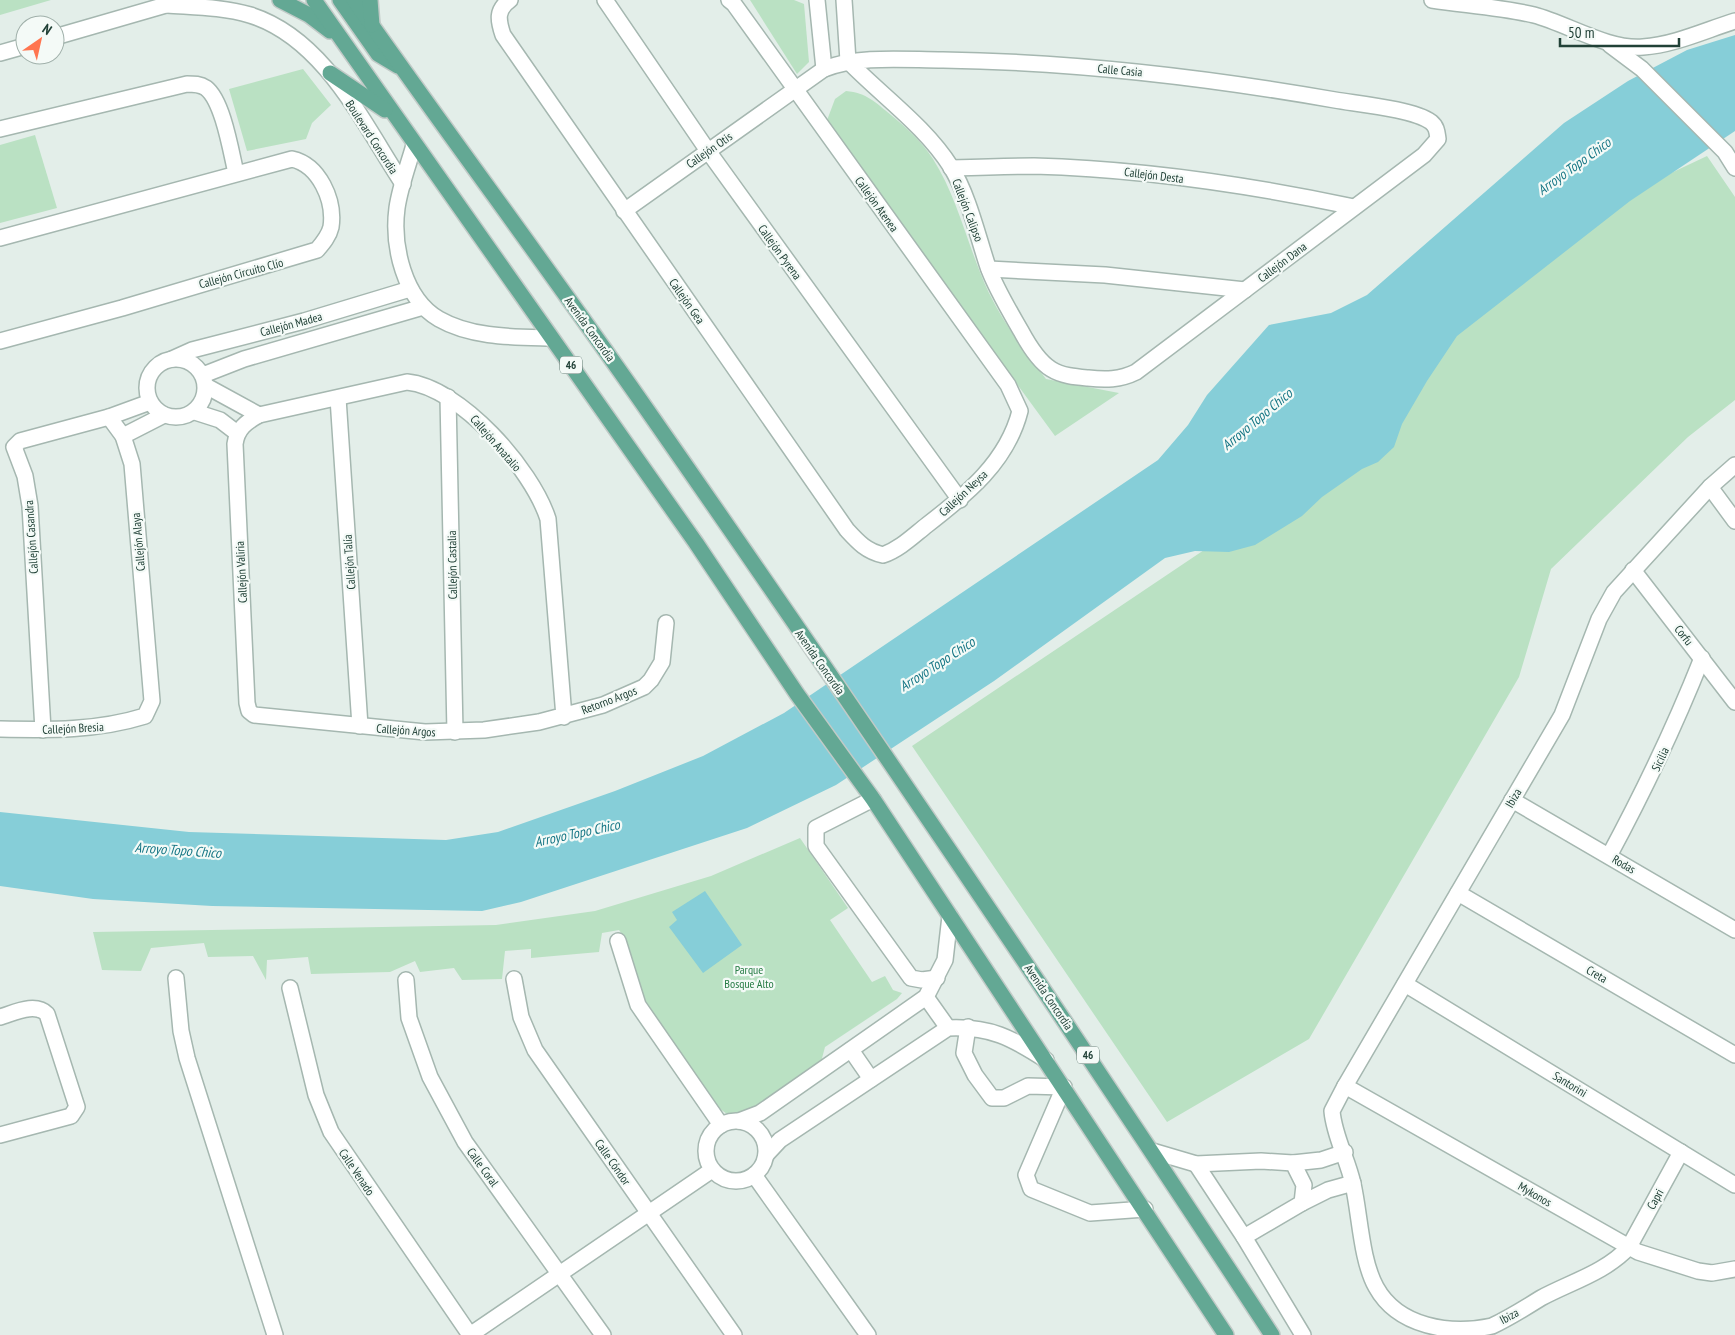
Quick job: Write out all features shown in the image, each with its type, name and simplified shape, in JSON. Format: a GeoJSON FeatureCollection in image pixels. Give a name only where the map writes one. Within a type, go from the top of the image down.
{"type":"FeatureCollection","features":[{"type":"Feature","properties":{"kind":"main road"},"geometry":{"type":"LineString","coordinates":[[280,0],[309,16],[341,39]]}},
{"type":"Feature","properties":{"kind":"main road","name":"46"},"geometry":{"type":"LineString","coordinates":[[314,0],[393,116],[696,543],[797,694],[874,799],[1226,1335]]}},
{"type":"Feature","properties":{"kind":"main road"},"geometry":{"type":"LineString","coordinates":[[340,0],[378,54],[403,69]]}},
{"type":"Feature","properties":{"kind":"main road","name":"Avenida Concordia"},"geometry":{"type":"LineString","coordinates":[[354,0],[652,416],[828,674],[901,777],[1152,1151],[1272,1335]]}},
{"type":"Feature","properties":{"kind":"main road"},"geometry":{"type":"LineString","coordinates":[[370,0],[372,26]]}},
{"type":"Feature","properties":{"kind":"main road"},"geometry":{"type":"LineString","coordinates":[[330,73],[393,116]]}},
{"type":"Feature","properties":{"kind":"street"},"geometry":{"type":"LineString","coordinates":[[65,34],[184,0]]}},
{"type":"Feature","properties":{"kind":"street","name":"Callejón Gea"},"geometry":{"type":"LineString","coordinates":[[510,0],[502,6],[498,13],[498,20],[503,35],[847,530],[860,544],[872,552],[883,556]]}},
{"type":"Feature","properties":{"kind":"street","name":"Callejón Pyrena"},"geometry":{"type":"LineString","coordinates":[[605,0],[708,151],[960,500]]}},
{"type":"Feature","properties":{"kind":"street","name":"Callejón Atenea"},"geometry":{"type":"LineString","coordinates":[[729,0],[734,4],[794,90],[1008,385],[1020,411]]}},
{"type":"Feature","properties":{"kind":"street"},"geometry":{"type":"LineString","coordinates":[[817,0],[824,69]]}},
{"type":"Feature","properties":{"kind":"street"},"geometry":{"type":"LineString","coordinates":[[844,0],[848,61]]}},
{"type":"Feature","properties":{"kind":"street"},"geometry":{"type":"LineString","coordinates":[[1432,0],[1531,14],[1558,22],[1608,43],[1642,69],[1724,152],[1735,168]]}},
{"type":"Feature","properties":{"kind":"street","name":"Boulevard Concordia"},"geometry":{"type":"LineString","coordinates":[[166,5],[225,10],[250,15],[271,24],[311,52],[330,73],[403,184],[397,209],[398,241],[401,260],[410,288],[423,307],[440,320],[475,332],[511,337],[551,338]]}},
{"type":"Feature","properties":{"kind":"street"},"geometry":{"type":"LineString","coordinates":[[1608,43],[1642,47],[1662,44],[1735,21]]}},
{"type":"Feature","properties":{"kind":"street"},"geometry":{"type":"LineString","coordinates":[[0,53],[15,49]]}},
{"type":"Feature","properties":{"kind":"street","name":"Calle Casia"},"geometry":{"type":"LineString","coordinates":[[794,90],[824,69],[848,61],[997,61],[1119,69],[1232,82],[1383,108],[1420,117],[1431,122],[1437,128],[1438,139]]}},
{"type":"Feature","properties":{"kind":"street","name":"Callejón Calipso"},"geometry":{"type":"LineString","coordinates":[[848,61],[922,133],[951,168],[970,209],[989,269],[1025,339],[1051,369],[1079,378],[1122,379]]}},
{"type":"Feature","properties":{"kind":"street"},"geometry":{"type":"LineString","coordinates":[[0,129],[187,84],[198,84],[206,88],[216,102],[236,173]]}},
{"type":"Feature","properties":{"kind":"street","name":"Callejón Otis"},"geometry":{"type":"LineString","coordinates":[[624,211],[794,90]]}},
{"type":"Feature","properties":{"kind":"street","name":"Callejón Dana"},"geometry":{"type":"LineString","coordinates":[[1122,379],[1151,362],[1424,154],[1438,139]]}},
{"type":"Feature","properties":{"kind":"street"},"geometry":{"type":"LineString","coordinates":[[403,184],[414,145]]}},
{"type":"Feature","properties":{"kind":"street","name":"Callejón Circuito Clío"},"geometry":{"type":"LineString","coordinates":[[0,238],[292,159],[307,165],[322,183],[327,194],[331,228],[326,240],[317,250],[304,255],[0,341]]}},
{"type":"Feature","properties":{"kind":"street","name":"Callejón Desta"},"geometry":{"type":"LineString","coordinates":[[951,168],[1034,166],[1117,171],[1253,187],[1354,207]]}},
{"type":"Feature","properties":{"kind":"street"},"geometry":{"type":"LineString","coordinates":[[989,269],[1105,275],[1245,290]]}},
{"type":"Feature","properties":{"kind":"street","name":"Callejón Madea"},"geometry":{"type":"LineString","coordinates":[[172,359],[192,350],[304,321],[410,288]]}},
{"type":"Feature","properties":{"kind":"street","name":"Callejón Madea"},"geometry":{"type":"LineString","coordinates":[[204,381],[237,361],[423,307]]}},
{"type":"Feature","properties":{"kind":"street"},"geometry":{"type":"LineString","coordinates":[[304,321],[308,340]]}},
{"type":"Feature","properties":{"kind":"street"},"geometry":{"type":"LineString","coordinates":[[164,415],[150,402],[147,383],[150,374],[156,366],[172,359],[192,363],[204,381],[259,415]]}},
{"type":"Feature","properties":{"kind":"street"},"geometry":{"type":"LineString","coordinates":[[123,436],[164,415],[184,416],[195,412],[203,400],[204,381]]}},
{"type":"Feature","properties":{"kind":"street","name":"Callejón Anatalio"},"geometry":{"type":"LineString","coordinates":[[237,433],[250,420],[259,415],[407,382],[429,387],[448,397],[478,419],[517,466],[544,507],[550,534],[564,716]]}},
{"type":"Feature","properties":{"kind":"street","name":"Callejón Castalia"},"geometry":{"type":"LineString","coordinates":[[448,397],[455,732]]}},
{"type":"Feature","properties":{"kind":"street","name":"Callejón Talía"},"geometry":{"type":"LineString","coordinates":[[338,398],[360,726]]}},
{"type":"Feature","properties":{"kind":"street"},"geometry":{"type":"LineString","coordinates":[[109,417],[150,402]]}},
{"type":"Feature","properties":{"kind":"street","name":"Callejón Neysa"},"geometry":{"type":"LineString","coordinates":[[883,556],[900,546],[960,500],[983,478],[1010,440],[1020,411]]}},
{"type":"Feature","properties":{"kind":"street"},"geometry":{"type":"LineString","coordinates":[[195,412],[220,420],[237,433]]}},
{"type":"Feature","properties":{"kind":"street","name":"Callejón Alaya"},"geometry":{"type":"LineString","coordinates":[[109,417],[123,436],[132,464],[152,701],[145,716]]}},
{"type":"Feature","properties":{"kind":"street","name":"Callejón Casandra"},"geometry":{"type":"LineString","coordinates":[[43,730],[30,506],[25,476],[14,447],[20,441],[109,417]]}},
{"type":"Feature","properties":{"kind":"street","name":"Callejón Valiria"},"geometry":{"type":"LineString","coordinates":[[237,433],[235,444],[238,514],[247,703],[250,711]]}},
{"type":"Feature","properties":{"kind":"street","name":"Ibiza"},"geometry":{"type":"LineString","coordinates":[[1629,1246],[1622,1254],[1598,1270],[1491,1326],[1459,1333],[1421,1326],[1402,1316],[1391,1307],[1376,1287],[1368,1265],[1353,1183],[1332,1112],[1345,1086],[1562,715],[1599,619],[1614,592],[1710,487],[1735,465]]}},
{"type":"Feature","properties":{"kind":"street"},"geometry":{"type":"LineString","coordinates":[[1710,487],[1735,521]]}},
{"type":"Feature","properties":{"kind":"street","name":"Corfu"},"geometry":{"type":"LineString","coordinates":[[1633,570],[1735,702]]}},
{"type":"Feature","properties":{"kind":"street","name":"Retorno Argos"},"geometry":{"type":"LineString","coordinates":[[564,716],[634,693],[651,680],[662,662],[666,623]]}},
{"type":"Feature","properties":{"kind":"street","name":"Sicilia"},"geometry":{"type":"LineString","coordinates":[[1609,856],[1657,764],[1702,658]]}},
{"type":"Feature","properties":{"kind":"street","name":"Callejón Argos"},"geometry":{"type":"LineString","coordinates":[[250,711],[261,717],[455,732],[509,727],[564,716]]}},
{"type":"Feature","properties":{"kind":"street","name":"Callejón Bresia"},"geometry":{"type":"LineString","coordinates":[[0,729],[43,730],[117,725],[145,716]]}},
{"type":"Feature","properties":{"kind":"street"},"geometry":{"type":"LineString","coordinates":[[874,799],[816,828],[816,846],[911,978],[922,980],[937,978]]}},
{"type":"Feature","properties":{"kind":"street","name":"Rodas"},"geometry":{"type":"LineString","coordinates":[[1512,800],[1735,930]]}},
{"type":"Feature","properties":{"kind":"street","name":"Creta"},"geometry":{"type":"LineString","coordinates":[[1458,893],[1735,1056]]}},
{"type":"Feature","properties":{"kind":"street"},"geometry":{"type":"LineString","coordinates":[[739,1121],[756,1129],[765,1146],[766,1155],[764,1163],[754,1175],[744,1180],[732,1181],[721,1177],[712,1170],[706,1156],[708,1140],[713,1131],[722,1125],[739,1121],[760,1112],[926,997],[945,960],[950,916]]}},
{"type":"Feature","properties":{"kind":"street"},"geometry":{"type":"LineString","coordinates":[[618,941],[638,1005],[722,1125]]}},
{"type":"Feature","properties":{"kind":"street"},"geometry":{"type":"LineString","coordinates":[[176,978],[181,1031],[187,1058],[275,1335]]}},
{"type":"Feature","properties":{"kind":"street","name":"Calle Cóndor"},"geometry":{"type":"LineString","coordinates":[[514,979],[521,1016],[535,1050],[734,1335]]}},
{"type":"Feature","properties":{"kind":"street","name":"Calle Coral"},"geometry":{"type":"LineString","coordinates":[[406,980],[409,1018],[430,1077],[465,1142],[603,1335]]}},
{"type":"Feature","properties":{"kind":"street","name":"Santorini"},"geometry":{"type":"LineString","coordinates":[[1405,984],[1735,1185]]}},
{"type":"Feature","properties":{"kind":"street","name":"Calle Venado"},"geometry":{"type":"LineString","coordinates":[[290,988],[316,1095],[331,1132],[470,1335]]}},
{"type":"Feature","properties":{"kind":"street"},"geometry":{"type":"LineString","coordinates":[[926,997],[948,1028]]}},
{"type":"Feature","properties":{"kind":"street"},"geometry":{"type":"LineString","coordinates":[[0,1017],[35,1008],[42,1009],[47,1014],[76,1107],[71,1116],[0,1135]]}},
{"type":"Feature","properties":{"kind":"street"},"geometry":{"type":"LineString","coordinates":[[968,1027],[964,1053],[975,1076],[992,1098],[1004,1098],[1028,1086],[1064,1087],[1026,1175],[1031,1189],[1090,1213],[1145,1209]]}},
{"type":"Feature","properties":{"kind":"street"},"geometry":{"type":"LineString","coordinates":[[766,1155],[780,1140],[948,1028],[968,1027],[1005,1035],[1046,1060]]}},
{"type":"Feature","properties":{"kind":"street"},"geometry":{"type":"LineString","coordinates":[[851,1050],[871,1079]]}},
{"type":"Feature","properties":{"kind":"street","name":"Mykonos"},"geometry":{"type":"LineString","coordinates":[[1345,1086],[1651,1257],[1698,1271],[1712,1273],[1735,1269]]}},
{"type":"Feature","properties":{"kind":"street"},"geometry":{"type":"LineString","coordinates":[[1152,1151],[1196,1164],[1261,1161],[1293,1163],[1321,1160],[1345,1152]]}},
{"type":"Feature","properties":{"kind":"street","name":"Capri"},"geometry":{"type":"LineString","coordinates":[[1629,1246],[1682,1152]]}},
{"type":"Feature","properties":{"kind":"street"},"geometry":{"type":"LineString","coordinates":[[1293,1163],[1304,1185],[1302,1203]]}},
{"type":"Feature","properties":{"kind":"street"},"geometry":{"type":"LineString","coordinates":[[1196,1164],[1244,1237],[1303,1335]]}},
{"type":"Feature","properties":{"kind":"street"},"geometry":{"type":"LineString","coordinates":[[470,1335],[561,1275],[712,1170]]}},
{"type":"Feature","properties":{"kind":"street"},"geometry":{"type":"LineString","coordinates":[[754,1175],[868,1335]]}},
{"type":"Feature","properties":{"kind":"street"},"geometry":{"type":"LineString","coordinates":[[1244,1237],[1328,1190],[1353,1183]]}},
{"type":"Feature","properties":{"kind":"green space"},"geometry":{"type":"Polygon","coordinates":[[[0,0],[51,0],[0,15],[0,0]]]}},
{"type":"Feature","properties":{"kind":"green space"},"geometry":{"type":"Polygon","coordinates":[[[750,0],[794,0],[804,4],[809,62],[797,74],[750,0]]]}},
{"type":"Feature","properties":{"kind":"green space"},"geometry":{"type":"Polygon","coordinates":[[[303,69],[331,105],[312,123],[306,139],[247,151],[229,89],[303,69]]]}},
{"type":"Feature","properties":{"kind":"green space"},"geometry":{"type":"Polygon","coordinates":[[[846,91],[860,94],[875,102],[908,130],[929,153],[949,190],[989,293],[1015,338],[1046,379],[1119,393],[1055,436],[826,123],[835,99],[846,91]]]}},
{"type":"Feature","properties":{"kind":"green space"},"geometry":{"type":"Polygon","coordinates":[[[35,135],[57,208],[0,223],[0,145],[35,135]]]}},
{"type":"Feature","properties":{"kind":"green space"},"geometry":{"type":"Polygon","coordinates":[[[1707,156],[1735,197],[1735,400],[1688,437],[1551,569],[1519,677],[1309,1039],[1167,1122],[912,746],[1283,497],[1295,445],[1597,208],[1707,156]]]}},
{"type":"Feature","properties":{"kind":"green space","name":"Parque Bosque Alto"},"geometry":{"type":"Polygon","coordinates":[[[800,838],[848,908],[830,920],[872,982],[885,976],[893,990],[902,993],[897,999],[825,1047],[821,1062],[751,1110],[737,1116],[727,1114],[716,1106],[645,1000],[627,955],[627,941],[619,930],[602,933],[599,952],[531,958],[531,949],[505,951],[502,979],[462,980],[454,968],[420,972],[415,961],[390,972],[311,974],[308,957],[267,960],[266,980],[253,956],[208,957],[204,943],[151,948],[141,971],[102,970],[93,932],[496,925],[595,911],[711,876],[800,838]]]}},
{"type":"Feature","properties":{"kind":"water","name":"Arroyo Topo Chico"},"geometry":{"type":"Polygon","coordinates":[[[1735,35],[1735,131],[1630,201],[1457,336],[1427,381],[1402,424],[1394,447],[1378,462],[1362,469],[1322,497],[1302,516],[1255,545],[1229,552],[1195,551],[1165,558],[994,681],[836,785],[747,828],[521,902],[482,911],[212,906],[93,899],[0,886],[0,812],[189,832],[446,840],[498,832],[615,791],[703,756],[784,713],[1158,460],[1188,425],[1207,395],[1269,325],[1331,313],[1367,295],[1564,123],[1628,81],[1687,50],[1735,35]]]}},
{"type":"Feature","properties":{"kind":"water"},"geometry":{"type":"Polygon","coordinates":[[[705,891],[742,945],[703,973],[669,927],[677,920],[672,912],[705,891]]]}}]}
